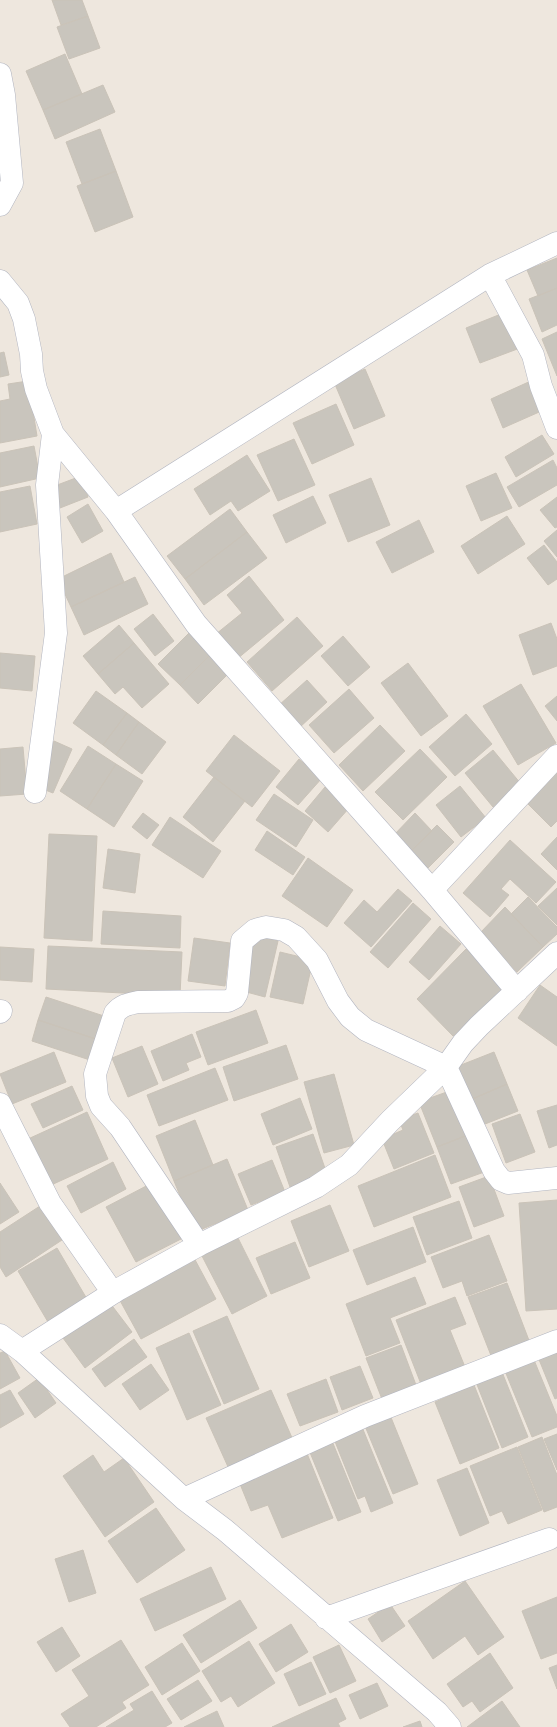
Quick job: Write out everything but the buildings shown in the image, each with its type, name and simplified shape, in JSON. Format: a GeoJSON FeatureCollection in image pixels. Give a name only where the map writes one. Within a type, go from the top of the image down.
{"type":"FeatureCollection","features":[{"type":"Feature","properties":{"kind":"street"},"geometry":{"type":"LineString","coordinates":[[0,74],[4,95],[12,183],[0,205]]}},
{"type":"Feature","properties":{"kind":"street"},"geometry":{"type":"LineString","coordinates":[[116,511],[490,275],[557,243]]}},
{"type":"Feature","properties":{"kind":"street"},"geometry":{"type":"LineString","coordinates":[[490,275],[533,355],[541,386],[557,428]]}},
{"type":"Feature","properties":{"kind":"street"},"geometry":{"type":"LineString","coordinates":[[0,281],[18,303],[24,319],[36,389],[53,434],[116,511],[196,624],[432,890],[517,991]]}},
{"type":"Feature","properties":{"kind":"street"},"geometry":{"type":"LineString","coordinates":[[35,792],[56,633],[47,485],[53,434]]}},
{"type":"Feature","properties":{"kind":"street"},"geometry":{"type":"LineString","coordinates":[[432,890],[557,756]]}},
{"type":"Feature","properties":{"kind":"street"},"geometry":{"type":"LineString","coordinates":[[199,1245],[117,1123],[101,1106],[95,1074],[115,1013],[120,1007],[126,1004],[138,1002],[228,1001],[234,998],[237,992],[242,941],[255,930],[266,927],[284,930],[296,937],[317,960],[338,1001],[350,1017],[366,1030],[446,1067],[494,1171],[501,1180],[508,1183],[557,1178]]}},
{"type":"Feature","properties":{"kind":"street"},"geometry":{"type":"LineString","coordinates":[[22,1351],[113,1293],[199,1245],[316,1187],[349,1165],[390,1121],[446,1067],[463,1043],[479,1026],[557,953]]}},
{"type":"Feature","properties":{"kind":"street"},"geometry":{"type":"LineString","coordinates":[[0,1104],[50,1203],[113,1293]]}},
{"type":"Feature","properties":{"kind":"street"},"geometry":{"type":"LineString","coordinates":[[0,1335],[22,1351],[184,1499],[225,1530],[437,1712],[450,1727]]}},
{"type":"Feature","properties":{"kind":"street"},"geometry":{"type":"LineString","coordinates":[[184,1499],[365,1416],[557,1341]]}},
{"type":"Feature","properties":{"kind":"street"},"geometry":{"type":"LineString","coordinates":[[326,1618],[549,1539]]}}]}
